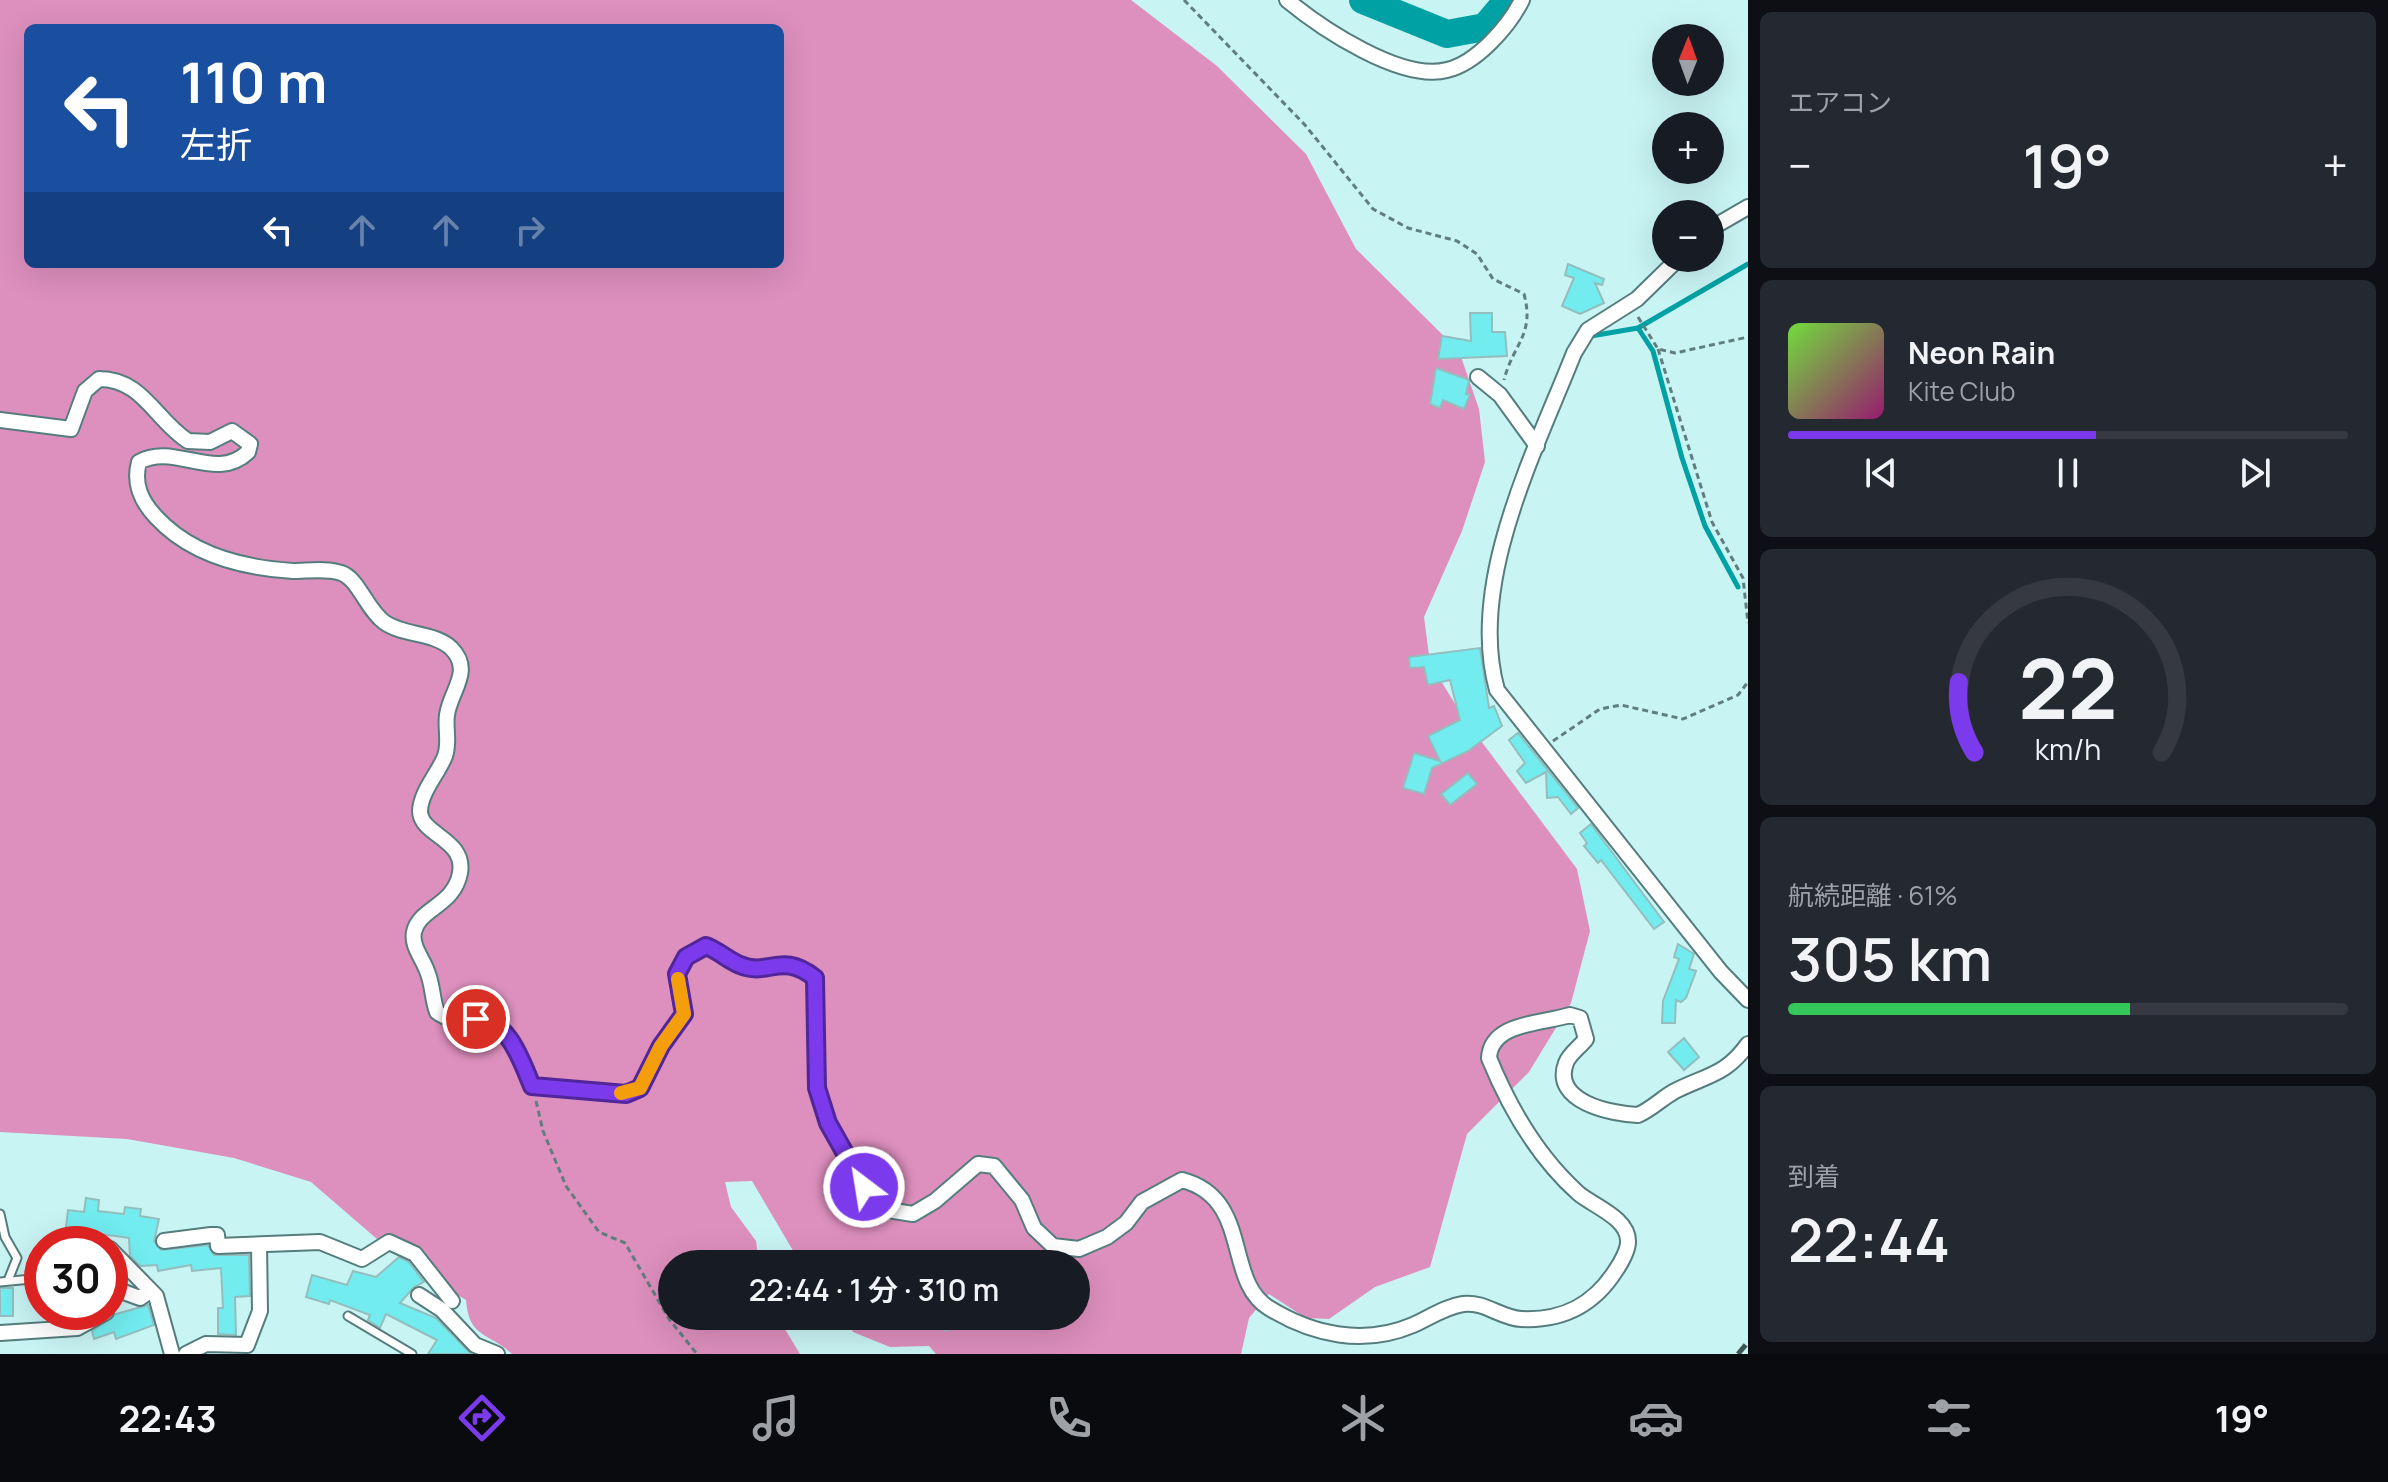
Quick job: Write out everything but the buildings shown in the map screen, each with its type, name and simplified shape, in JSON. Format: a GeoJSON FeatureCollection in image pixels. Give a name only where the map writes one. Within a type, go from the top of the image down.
{"type":"FeatureCollection","features":[{"type":"Feature","properties":{"kind":"street"},"geometry":{"type":"LineString","coordinates":[[1287,0],[1377,56],[1409,70],[1447,70],[1488,43],[1522,0]]}},
{"type":"Feature","properties":{"kind":"street"},"geometry":{"type":"LineString","coordinates":[[1724,221],[1748,207]]}},
{"type":"Feature","properties":{"kind":"street"},"geometry":{"type":"LineString","coordinates":[[1664,272],[1630,303],[1588,330],[1574,353],[1504,541],[1487,630],[1488,659],[1497,690],[1721,972],[1748,1000]]}},
{"type":"Feature","properties":{"kind":"street"},"geometry":{"type":"LineString","coordinates":[[1478,377],[1500,395],[1537,446]]}},
{"type":"Feature","properties":{"kind":"street"},"geometry":{"type":"LineString","coordinates":[[0,420],[71,429],[85,391],[99,379],[114,379],[142,393],[188,441],[210,442],[232,431],[245,437],[250,444],[248,452],[230,464],[219,465],[161,455],[139,462],[137,487],[146,506],[179,537],[228,561],[289,570],[341,572],[353,580],[360,596],[384,622],[436,640],[456,654],[461,665],[461,679],[447,709],[446,754],[429,785],[420,813],[423,823],[459,856],[461,868],[456,890],[418,922],[413,934],[437,1012],[447,1020],[488,1019],[499,1027],[516,1051],[532,1086],[626,1094],[640,1088],[661,1046],[684,1014],[677,974],[686,957],[706,946],[740,965],[759,968],[783,963],[801,967],[815,978],[817,1088],[828,1123],[864,1187],[894,1211],[913,1214],[935,1201],[978,1164],[994,1166],[1022,1200],[1034,1228],[1053,1246],[1079,1249],[1116,1230],[1156,1192],[1182,1180],[1203,1185],[1229,1220],[1244,1273],[1264,1306],[1296,1323],[1360,1339],[1389,1334],[1464,1304],[1490,1307],[1517,1319],[1555,1318],[1584,1306],[1604,1290],[1620,1264],[1629,1242],[1625,1228],[1565,1181],[1516,1116],[1489,1058],[1489,1045],[1504,1030],[1570,1015],[1580,1018],[1586,1039],[1567,1058],[1564,1068],[1569,1089],[1588,1105],[1638,1115],[1677,1090],[1709,1078],[1735,1063],[1748,1044]]}},
{"type":"Feature","properties":{"kind":"street"},"geometry":{"type":"LineString","coordinates":[[164,1241],[217,1235],[218,1246],[320,1242],[362,1259],[389,1242],[415,1254],[426,1264],[452,1301]]}},
{"type":"Feature","properties":{"kind":"street"},"geometry":{"type":"LineString","coordinates":[[186,1354],[206,1344],[247,1345],[260,1311],[259,1245]]}},
{"type":"Feature","properties":{"kind":"street"},"geometry":{"type":"LineString","coordinates":[[128,1272],[158,1300],[172,1354]]}},
{"type":"Feature","properties":{"kind":"street"},"geometry":{"type":"LineString","coordinates":[[128,1294],[140,1298],[150,1291]]}},
{"type":"Feature","properties":{"kind":"street"},"geometry":{"type":"LineString","coordinates":[[419,1295],[442,1310],[475,1345],[497,1354]]}},
{"type":"Feature","properties":{"kind":"street"},"geometry":{"type":"LineString","coordinates":[[0,1333],[46,1330]]}},
{"type":"Feature","properties":{"kind":"lane"},"geometry":{"type":"LineString","coordinates":[[0,1214],[5,1237],[17,1258],[9,1278]]}},
{"type":"Feature","properties":{"kind":"lane"},"geometry":{"type":"LineString","coordinates":[[0,1282],[9,1278],[24,1281]]}},
{"type":"Feature","properties":{"kind":"lane"},"geometry":{"type":"LineString","coordinates":[[348,1316],[412,1354]]}},
{"type":"Feature","properties":{"kind":"path"},"geometry":{"type":"LineString","coordinates":[[1184,0],[1305,125],[1373,209],[1408,228],[1457,241],[1477,254],[1493,279],[1524,294],[1529,314],[1526,335],[1507,367],[1500,395]]}},
{"type":"Feature","properties":{"kind":"path"},"geometry":{"type":"LineString","coordinates":[[1630,303],[1658,349],[1712,522],[1743,578],[1748,623]]}},
{"type":"Feature","properties":{"kind":"path"},"geometry":{"type":"LineString","coordinates":[[1658,349],[1675,353],[1748,337]]}},
{"type":"Feature","properties":{"kind":"path"},"geometry":{"type":"LineString","coordinates":[[1743,578],[1748,574]]}},
{"type":"Feature","properties":{"kind":"path"},"geometry":{"type":"LineString","coordinates":[[1545,750],[1561,732],[1600,709],[1621,705],[1683,719],[1738,695],[1748,682]]}},
{"type":"Feature","properties":{"kind":"path"},"geometry":{"type":"LineString","coordinates":[[532,1086],[543,1131],[566,1186],[599,1232],[625,1243],[669,1319],[697,1354]]}},
{"type":"Feature","properties":{"kind":"shaded area"},"geometry":{"type":"Polygon","coordinates":[[[0,0],[1131,0],[1217,66],[1306,154],[1356,249],[1459,351],[1479,409],[1485,462],[1462,531],[1424,617],[1430,663],[1463,717],[1577,869],[1590,931],[1571,1003],[1529,1072],[1467,1134],[1430,1267],[1375,1287],[1329,1319],[1306,1318],[1269,1294],[1249,1318],[1241,1354],[936,1354],[929,1346],[890,1347],[852,1330],[1090,1330],[1090,1250],[793,1250],[752,1181],[725,1182],[731,1207],[756,1241],[757,1250],[658,1250],[658,1330],[785,1330],[800,1354],[512,1354],[476,1328],[471,1322],[466,1300],[439,1283],[432,1265],[417,1248],[398,1237],[377,1239],[311,1182],[234,1158],[127,1139],[0,1132],[0,0]]]}},
{"type":"Feature","properties":{"kind":"waterway"},"geometry":{"type":"LineString","coordinates":[[1363,0],[1447,34],[1485,27],[1508,0]]}},
{"type":"Feature","properties":{"kind":"waterway"},"geometry":{"type":"LineString","coordinates":[[1591,336],[1638,328],[1748,264]]}},
{"type":"Feature","properties":{"kind":"waterway"},"geometry":{"type":"LineString","coordinates":[[1638,328],[1653,351],[1682,458],[1705,526],[1738,587]]}},
{"type":"Feature","properties":{"kind":"railway"},"geometry":{"type":"LineString","coordinates":[[1738,1354],[1748,1342]]}},
{"type":"Feature","properties":{"kind":"slow traffic"},"geometry":{"type":"LineString","coordinates":[[621,1093],[640,1088],[650,1064],[684,1014],[678,979]]}},
{"type":"Feature","properties":{"kind":"route"},"geometry":{"type":"LineString","coordinates":[[476,1019],[488,1019],[499,1027],[516,1051],[532,1086],[626,1094],[640,1088],[650,1064],[684,1014],[677,974],[686,957],[706,946],[740,965],[759,968],[783,963],[801,967],[815,978],[817,1088],[828,1123],[864,1187]]}}]}
